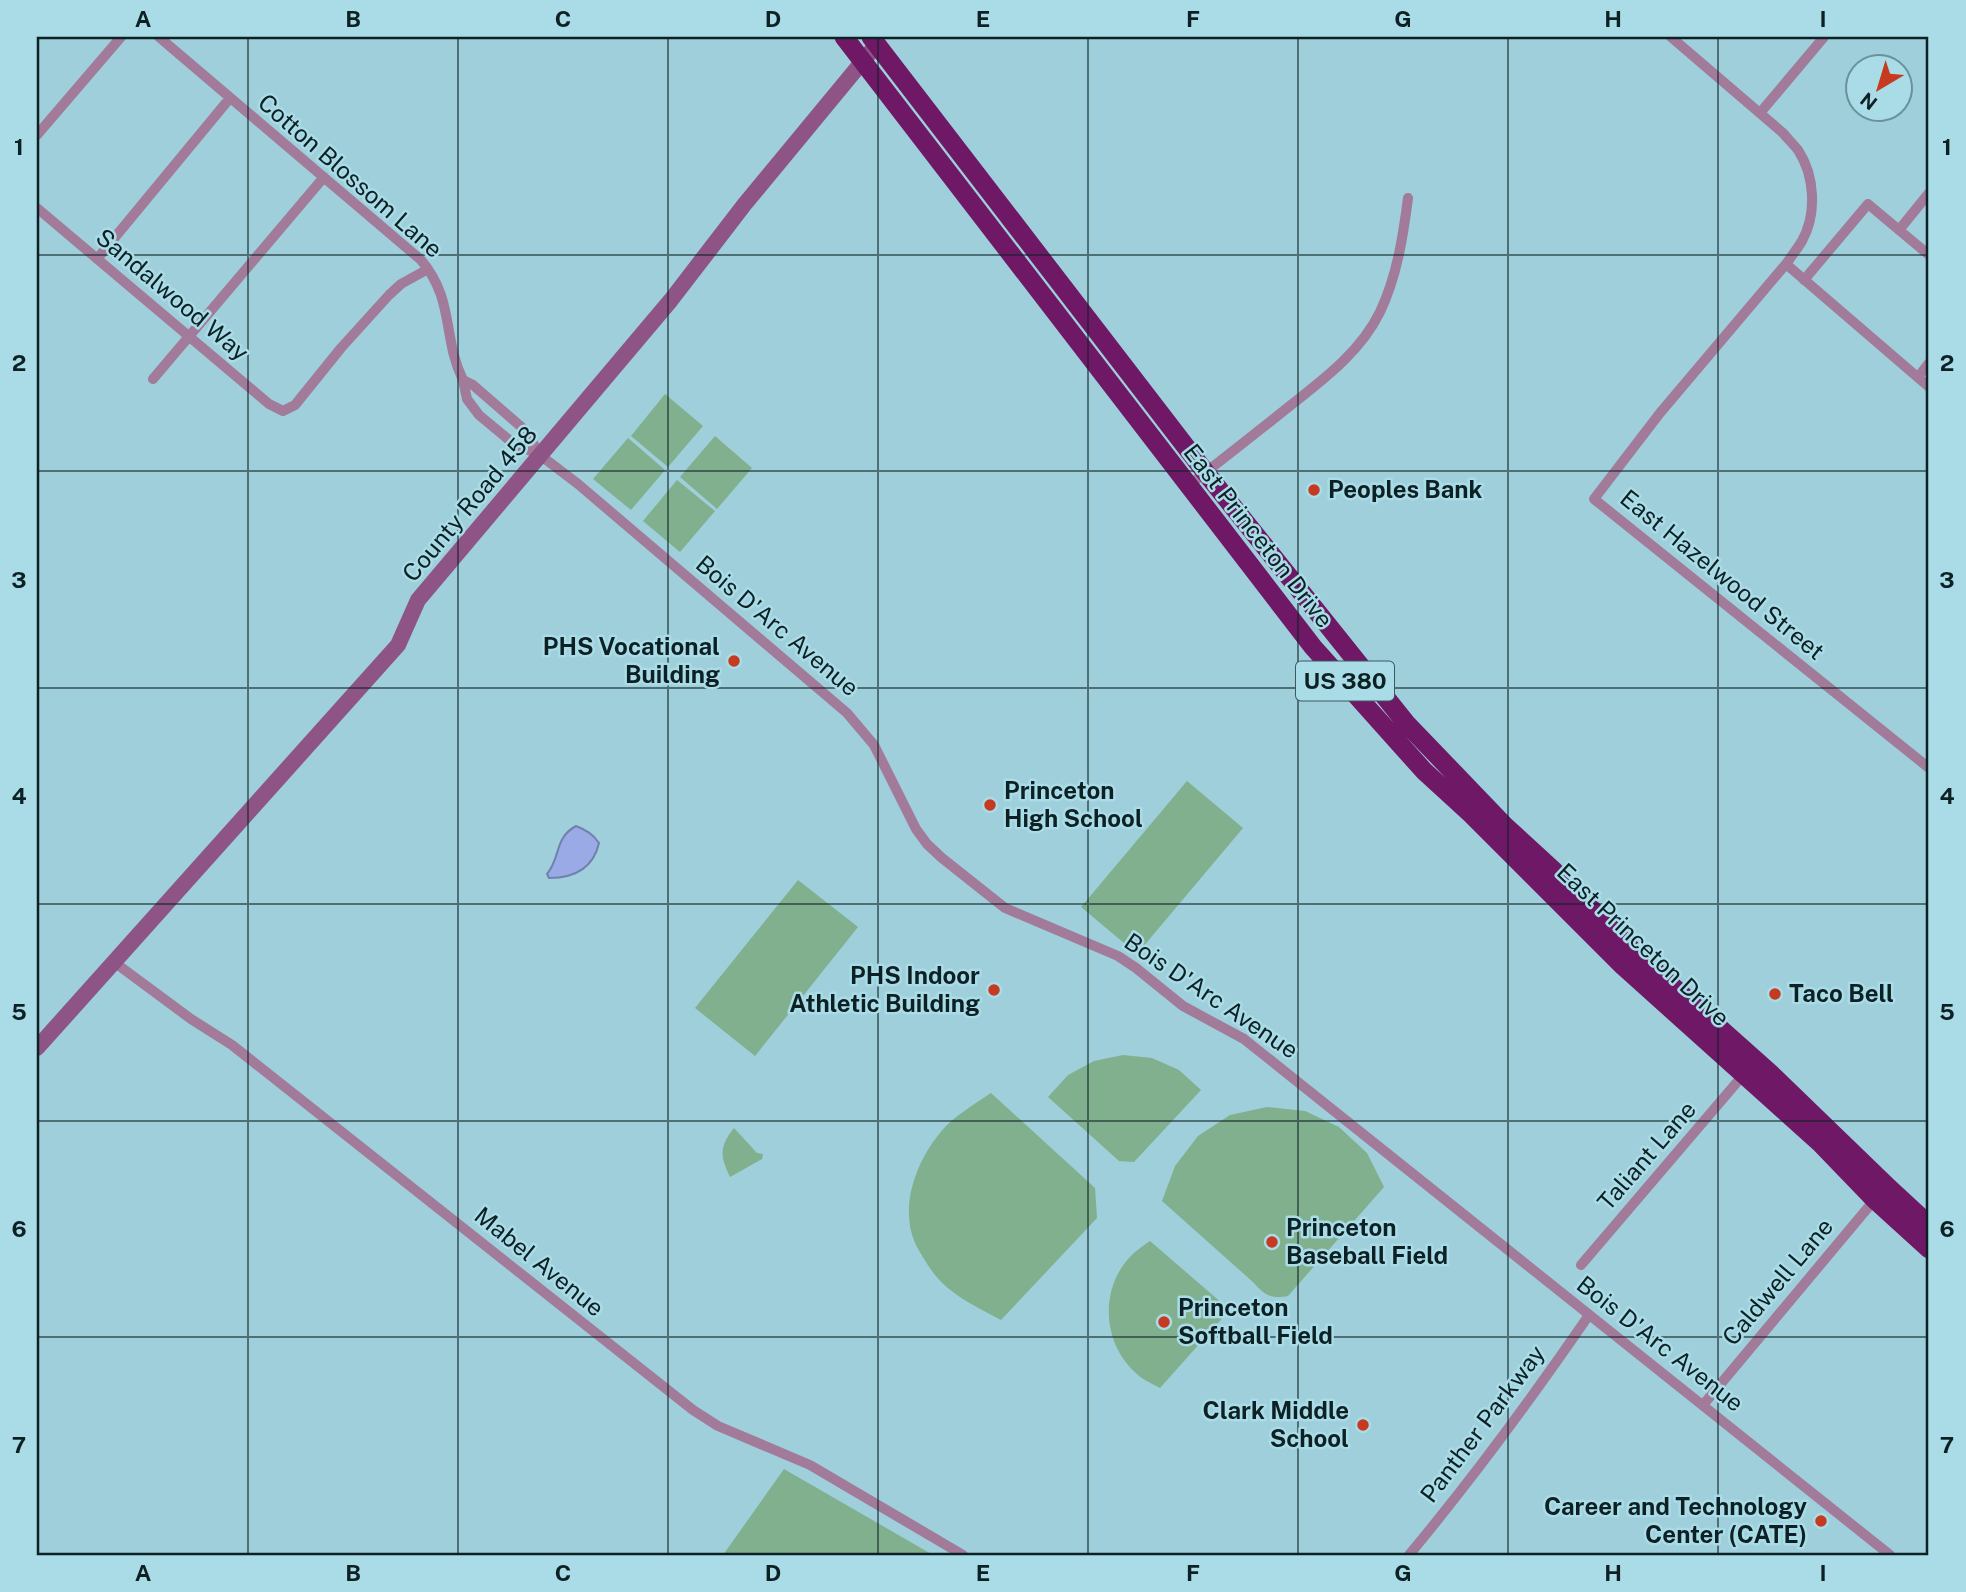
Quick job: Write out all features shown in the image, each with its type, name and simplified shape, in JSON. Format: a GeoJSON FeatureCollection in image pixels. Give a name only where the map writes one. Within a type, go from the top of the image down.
{"type":"FeatureCollection","features":[{"type":"Feature","properties":{"kind":"highway","name":"East Princeton Drive"},"geometry":{"type":"LineString","coordinates":[[844,37],[1313,647],[1424,771],[1471,814],[1623,966],[1813,1113],[1929,1249]]}},
{"type":"Feature","properties":{"kind":"highway","name":"East Princeton Drive"},"geometry":{"type":"LineString","coordinates":[[877,39],[1206,473],[1385,700],[1431,751],[1730,1049],[1744,1074],[1820,1143],[1881,1193],[1929,1225]]}},
{"type":"Feature","properties":{"kind":"highway"},"geometry":{"type":"LineString","coordinates":[[1313,647],[1331,631]]}},
{"type":"Feature","properties":{"kind":"street"},"geometry":{"type":"LineString","coordinates":[[37,135],[121,37]]}},
{"type":"Feature","properties":{"kind":"street","name":"Cotton Blossom Lane"},"geometry":{"type":"LineString","coordinates":[[159,37],[413,253],[428,269],[442,295],[453,353],[467,399],[474,410],[514,444],[540,454]]}},
{"type":"Feature","properties":{"kind":"street"},"geometry":{"type":"LineString","coordinates":[[1671,37],[1783,133],[1798,150],[1811,184],[1812,203],[1809,224],[1802,242],[1786,264],[1929,387]]}},
{"type":"Feature","properties":{"kind":"street"},"geometry":{"type":"LineString","coordinates":[[1760,113],[1824,37]]}},
{"type":"Feature","properties":{"kind":"street","name":"County Road 458"},"geometry":{"type":"LineString","coordinates":[[37,1048],[398,645],[418,600],[676,294],[877,39]]}},
{"type":"Feature","properties":{"kind":"street"},"geometry":{"type":"LineString","coordinates":[[97,258],[230,98]]}},
{"type":"Feature","properties":{"kind":"street"},"geometry":{"type":"LineString","coordinates":[[153,379],[324,177]]}},
{"type":"Feature","properties":{"kind":"street"},"geometry":{"type":"LineString","coordinates":[[1899,230],[1929,193]]}},
{"type":"Feature","properties":{"kind":"street"},"geometry":{"type":"LineString","coordinates":[[1188,486],[1328,375],[1363,338],[1379,313],[1396,271],[1408,198]]}},
{"type":"Feature","properties":{"kind":"street"},"geometry":{"type":"LineString","coordinates":[[1804,280],[1868,204],[1929,255]]}},
{"type":"Feature","properties":{"kind":"street","name":"Sandalwood Way"},"geometry":{"type":"LineString","coordinates":[[37,208],[269,404],[283,411],[295,405],[389,295],[401,284],[428,269]]}},
{"type":"Feature","properties":{"kind":"street","name":"East Hazelwood Street"},"geometry":{"type":"LineString","coordinates":[[1786,264],[1660,413],[1594,499],[1929,768]]}},
{"type":"Feature","properties":{"kind":"street"},"geometry":{"type":"LineString","coordinates":[[1918,377],[1929,363]]}},
{"type":"Feature","properties":{"kind":"street"},"geometry":{"type":"LineString","coordinates":[[463,380],[473,385],[526,431],[540,454]]}},
{"type":"Feature","properties":{"kind":"street","name":"Bois D'Arc Avenue"},"geometry":{"type":"LineString","coordinates":[[540,454],[847,713],[874,745],[921,836],[934,851],[996,902],[1011,912],[1118,956],[1183,1006],[1244,1039],[1890,1555]]}},
{"type":"Feature","properties":{"kind":"street","name":"Mabel Avenue"},"geometry":{"type":"LineString","coordinates":[[114,962],[191,1019],[232,1045],[693,1410],[718,1426],[810,1465],[963,1555]]}},
{"type":"Feature","properties":{"kind":"street","name":"Taliant Lane"},"geometry":{"type":"LineString","coordinates":[[1581,1265],[1744,1074]]}},
{"type":"Feature","properties":{"kind":"street","name":"Caldwell Lane"},"geometry":{"type":"LineString","coordinates":[[1703,1405],[1881,1193]]}},
{"type":"Feature","properties":{"kind":"street","name":"Panther Parkway"},"geometry":{"type":"LineString","coordinates":[[1409,1555],[1493,1450],[1589,1315]]}},
{"type":"Feature","properties":{"kind":"green space"},"geometry":{"type":"Polygon","coordinates":[[[665,394],[703,426],[668,467],[631,436],[665,394]]]}},
{"type":"Feature","properties":{"kind":"green space"},"geometry":{"type":"Polygon","coordinates":[[[715,436],[752,468],[717,509],[680,477],[715,436]]]}},
{"type":"Feature","properties":{"kind":"green space"},"geometry":{"type":"Polygon","coordinates":[[[628,438],[665,470],[631,510],[593,479],[628,438]]]}},
{"type":"Feature","properties":{"kind":"green space"},"geometry":{"type":"Polygon","coordinates":[[[677,480],[715,511],[680,552],[643,521],[677,480]]]}},
{"type":"Feature","properties":{"kind":"green space"},"geometry":{"type":"Polygon","coordinates":[[[1187,781],[1243,828],[1137,954],[1081,907],[1187,781]]]}},
{"type":"Feature","properties":{"kind":"green space"},"geometry":{"type":"Polygon","coordinates":[[[798,880],[858,927],[755,1056],[695,1008],[798,880]]]}},
{"type":"Feature","properties":{"kind":"green space"},"geometry":{"type":"Polygon","coordinates":[[[1123,1055],[1152,1058],[1179,1070],[1201,1090],[1134,1162],[1119,1161],[1048,1097],[1068,1075],[1094,1061],[1123,1055]]]}},
{"type":"Feature","properties":{"kind":"green space"},"geometry":{"type":"Polygon","coordinates":[[[991,1093],[1095,1188],[1097,1218],[1001,1320],[958,1295],[935,1275],[915,1243],[909,1212],[914,1180],[928,1150],[947,1125],[991,1093]]]}},
{"type":"Feature","properties":{"kind":"green space","name":"Princeton Baseball Field"},"geometry":{"type":"Polygon","coordinates":[[[1267,1107],[1305,1111],[1339,1127],[1367,1153],[1384,1187],[1288,1296],[1282,1297],[1269,1296],[1262,1291],[1162,1201],[1175,1166],[1198,1136],[1230,1115],[1267,1107]]]}},
{"type":"Feature","properties":{"kind":"green space"},"geometry":{"type":"Polygon","coordinates":[[[734,1128],[757,1153],[763,1154],[762,1159],[730,1177],[723,1152],[734,1128]]]}},
{"type":"Feature","properties":{"kind":"green space","name":"Princeton Softball Field"},"geometry":{"type":"Polygon","coordinates":[[[1150,1241],[1223,1304],[1226,1314],[1160,1388],[1139,1376],[1126,1362],[1117,1348],[1109,1318],[1109,1302],[1119,1271],[1131,1255],[1150,1241]]]}},
{"type":"Feature","properties":{"kind":"green space"},"geometry":{"type":"Polygon","coordinates":[[[784,1469],[933,1555],[723,1555],[784,1469]]]}},
{"type":"Feature","properties":{"kind":"water"},"geometry":{"type":"Polygon","coordinates":[[[576,826],[597,840],[599,843],[596,852],[587,866],[574,874],[549,878],[547,874],[564,836],[576,826]]]}},
{"type":"Feature","properties":{"kind":"place","name":"Peoples Bank"},"geometry":{"type":"Point","coordinates":[1314,490]}},
{"type":"Feature","properties":{"kind":"place","name":"PHS Vocational Building"},"geometry":{"type":"Point","coordinates":[734,661]}},
{"type":"Feature","properties":{"kind":"place","name":"Princeton High School"},"geometry":{"type":"Point","coordinates":[990,805]}},
{"type":"Feature","properties":{"kind":"place","name":"PHS Indoor Athletic Building"},"geometry":{"type":"Point","coordinates":[994,990]}},
{"type":"Feature","properties":{"kind":"place","name":"Taco Bell"},"geometry":{"type":"Point","coordinates":[1775,994]}},
{"type":"Feature","properties":{"kind":"place","name":"Princeton Baseball Field"},"geometry":{"type":"Point","coordinates":[1272,1242]}},
{"type":"Feature","properties":{"kind":"place","name":"Princeton Softball Field"},"geometry":{"type":"Point","coordinates":[1164,1322]}},
{"type":"Feature","properties":{"kind":"place","name":"Clark Middle School"},"geometry":{"type":"Point","coordinates":[1363,1425]}},
{"type":"Feature","properties":{"kind":"place","name":"Career and Technology Center (CATE)"},"geometry":{"type":"Point","coordinates":[1821,1521]}}]}
